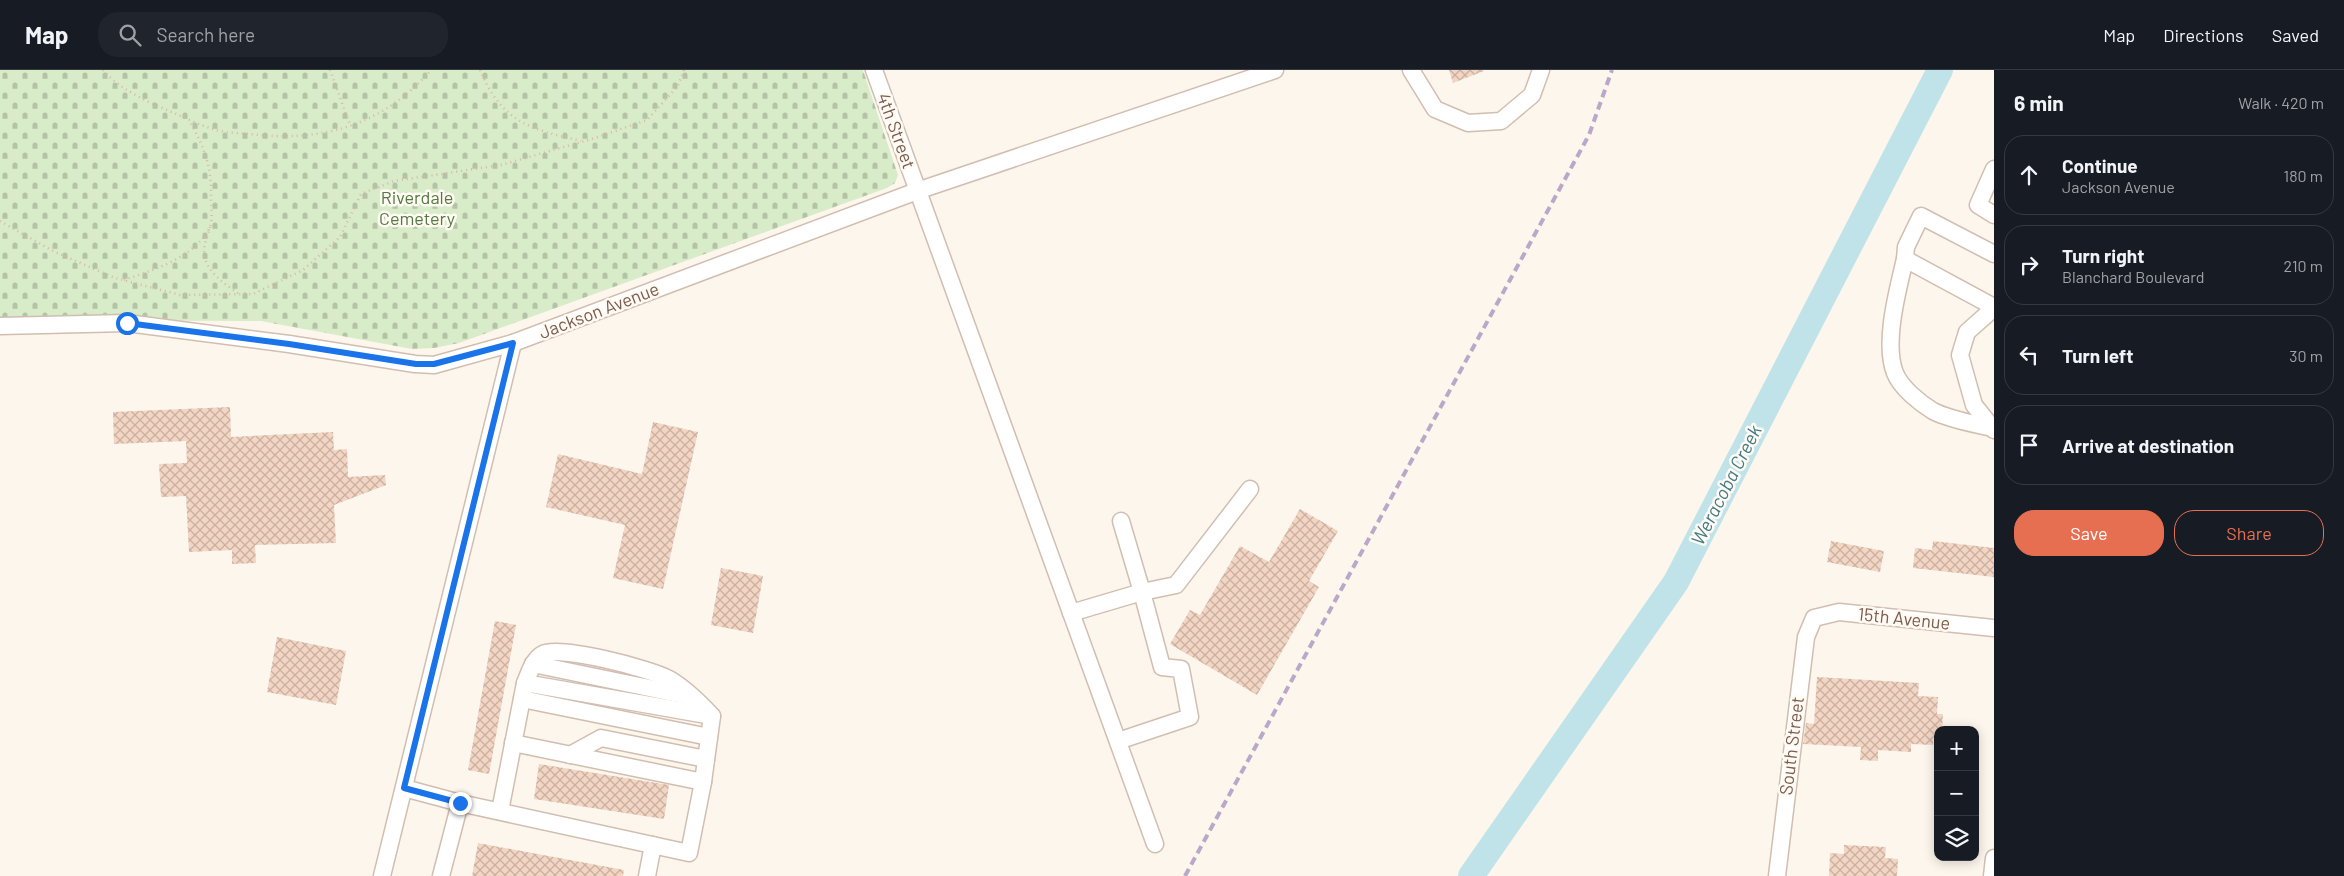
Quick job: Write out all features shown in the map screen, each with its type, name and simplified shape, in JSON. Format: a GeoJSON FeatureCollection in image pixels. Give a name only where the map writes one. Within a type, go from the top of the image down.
{"type":"FeatureCollection","features":[{"type":"Feature","properties":{"kind":"street","name":"4th Street"},"geometry":{"type":"LineString","coordinates":[[874,70],[1155,844]]}},
{"type":"Feature","properties":{"kind":"street","name":"Jackson Avenue"},"geometry":{"type":"LineString","coordinates":[[0,326],[127,323],[289,344],[416,364],[434,364],[513,343],[918,191],[1275,70]]}},
{"type":"Feature","properties":{"kind":"street"},"geometry":{"type":"LineString","coordinates":[[1411,70],[1435,109],[1468,123],[1501,121],[1532,95],[1541,70]]}},
{"type":"Feature","properties":{"kind":"street"},"geometry":{"type":"LineString","coordinates":[[1994,170],[1978,205],[1994,215]]}},
{"type":"Feature","properties":{"kind":"street"},"geometry":{"type":"LineString","coordinates":[[1992,422],[1934,412],[1910,393],[1895,373],[1890,343],[1895,300],[1906,247],[1921,216],[1994,254]]}},
{"type":"Feature","properties":{"kind":"street"},"geometry":{"type":"LineString","coordinates":[[1905,258],[1994,308],[1967,332],[1960,355],[1974,405],[1992,422]]}},
{"type":"Feature","properties":{"kind":"street"},"geometry":{"type":"LineString","coordinates":[[382,876],[513,343]]}},
{"type":"Feature","properties":{"kind":"street"},"geometry":{"type":"LineString","coordinates":[[1071,613],[1142,592],[1176,585],[1250,489]]}},
{"type":"Feature","properties":{"kind":"street"},"geometry":{"type":"LineString","coordinates":[[1118,741],[1190,717],[1181,669],[1162,667],[1121,521]]}},
{"type":"Feature","properties":{"kind":"street","name":"15th Avenue"},"geometry":{"type":"LineString","coordinates":[[1814,618],[1839,612],[1994,628]]}},
{"type":"Feature","properties":{"kind":"street","name":"South Street"},"geometry":{"type":"LineString","coordinates":[[1777,876],[1806,637],[1814,618]]}},
{"type":"Feature","properties":{"kind":"street"},"geometry":{"type":"LineString","coordinates":[[500,811],[524,691],[533,664],[543,654],[562,651],[640,668],[668,679],[694,697],[712,716]]}},
{"type":"Feature","properties":{"kind":"street"},"geometry":{"type":"LineString","coordinates":[[524,691],[712,716]]}},
{"type":"Feature","properties":{"kind":"street"},"geometry":{"type":"LineString","coordinates":[[524,691],[709,736]]}},
{"type":"Feature","properties":{"kind":"street"},"geometry":{"type":"LineString","coordinates":[[404,788],[460,803],[689,853],[703,782],[712,716]]}},
{"type":"Feature","properties":{"kind":"street"},"geometry":{"type":"LineString","coordinates":[[570,755],[601,738],[706,760]]}},
{"type":"Feature","properties":{"kind":"street"},"geometry":{"type":"LineString","coordinates":[[513,744],[703,782]]}},
{"type":"Feature","properties":{"kind":"street"},"geometry":{"type":"LineString","coordinates":[[441,876],[460,803]]}},
{"type":"Feature","properties":{"kind":"street"},"geometry":{"type":"LineString","coordinates":[[647,876],[653,845]]}},
{"type":"Feature","properties":{"kind":"street"},"geometry":{"type":"LineString","coordinates":[[1992,876],[1994,858]]}},
{"type":"Feature","properties":{"kind":"path"},"geometry":{"type":"LineString","coordinates":[[104,70],[109,77],[153,104],[214,130],[282,138],[328,132],[375,117],[414,90],[431,70]]}},
{"type":"Feature","properties":{"kind":"path"},"geometry":{"type":"LineString","coordinates":[[330,70],[350,125]]}},
{"type":"Feature","properties":{"kind":"path"},"geometry":{"type":"LineString","coordinates":[[480,70],[488,88],[512,118],[546,133],[582,142]]}},
{"type":"Feature","properties":{"kind":"path"},"geometry":{"type":"LineString","coordinates":[[0,221],[53,251],[124,280],[180,295],[253,294],[303,270],[340,237],[361,194],[394,181],[501,165],[582,142],[647,120],[678,86],[684,70]]}},
{"type":"Feature","properties":{"kind":"path"},"geometry":{"type":"LineString","coordinates":[[189,120],[206,151],[212,180],[211,226],[204,251],[208,267],[223,283],[239,294]]}},
{"type":"Feature","properties":{"kind":"path"},"geometry":{"type":"LineString","coordinates":[[124,280],[163,266],[196,245],[211,226]]}},
{"type":"Feature","properties":{"kind":"green space","name":"Riverdale Cemetery"},"geometry":{"type":"Polygon","coordinates":[[[0,70],[863,70],[898,175],[895,183],[887,188],[459,343],[434,348],[412,349],[261,321],[0,320],[0,70]]]}},
{"type":"Feature","properties":{"kind":"building"},"geometry":{"type":"Polygon","coordinates":[[[1449,70],[1483,70],[1484,71],[1453,83],[1449,70]]]}},
{"type":"Feature","properties":{"kind":"building"},"geometry":{"type":"Polygon","coordinates":[[[230,407],[231,437],[333,432],[334,450],[347,449],[348,477],[385,475],[386,485],[334,505],[336,543],[255,545],[256,563],[232,564],[232,550],[189,552],[186,496],[161,497],[159,464],[187,463],[186,441],[114,444],[113,412],[230,407]]]}},
{"type":"Feature","properties":{"kind":"building"},"geometry":{"type":"Polygon","coordinates":[[[653,422],[698,432],[663,589],[613,578],[625,525],[546,507],[558,454],[642,474],[653,422]]]}},
{"type":"Feature","properties":{"kind":"building"},"geometry":{"type":"Polygon","coordinates":[[[1300,509],[1338,531],[1309,581],[1319,587],[1257,695],[1170,644],[1190,610],[1200,615],[1240,546],[1269,562],[1300,509]]]}},
{"type":"Feature","properties":{"kind":"building"},"geometry":{"type":"Polygon","coordinates":[[[1831,541],[1884,551],[1880,572],[1827,562],[1831,541]]]}},
{"type":"Feature","properties":{"kind":"building"},"geometry":{"type":"Polygon","coordinates":[[[1933,541],[1994,548],[1994,577],[1913,568],[1915,548],[1932,550],[1933,541]]]}},
{"type":"Feature","properties":{"kind":"building"},"geometry":{"type":"Polygon","coordinates":[[[721,568],[763,576],[753,633],[711,625],[721,568]]]}},
{"type":"Feature","properties":{"kind":"building"},"geometry":{"type":"Polygon","coordinates":[[[495,621],[516,625],[489,774],[468,770],[495,621]]]}},
{"type":"Feature","properties":{"kind":"building"},"geometry":{"type":"Polygon","coordinates":[[[277,637],[346,651],[336,705],[267,692],[277,637]]]}},
{"type":"Feature","properties":{"kind":"building"},"geometry":{"type":"Polygon","coordinates":[[[1817,677],[1919,683],[1918,696],[1938,697],[1937,714],[1943,714],[1942,726],[1934,726],[1933,745],[1911,744],[1911,752],[1878,750],[1878,761],[1860,760],[1861,747],[1803,744],[1806,723],[1814,724],[1817,677]]]}},
{"type":"Feature","properties":{"kind":"building"},"geometry":{"type":"Polygon","coordinates":[[[539,764],[669,785],[664,819],[534,799],[539,764]]]}},
{"type":"Feature","properties":{"kind":"building"},"geometry":{"type":"Polygon","coordinates":[[[478,843],[624,870],[623,876],[472,876],[478,843]]]}},
{"type":"Feature","properties":{"kind":"building"},"geometry":{"type":"Polygon","coordinates":[[[1844,845],[1886,847],[1885,858],[1898,859],[1897,876],[1829,876],[1830,853],[1844,854],[1844,845]]]}},
{"type":"Feature","properties":{"kind":"waterway","name":"Weracoba Creek"},"geometry":{"type":"LineString","coordinates":[[1471,876],[1676,582],[1940,70]]}},
{"type":"Feature","properties":{"kind":"railway"},"geometry":{"type":"LineString","coordinates":[[1185,876],[1589,135],[1612,70]]}},
{"type":"Feature","properties":{"kind":"route"},"geometry":{"type":"LineString","coordinates":[[127,323],[289,344],[416,364],[434,364],[513,343],[404,788],[460,803]]}}]}
